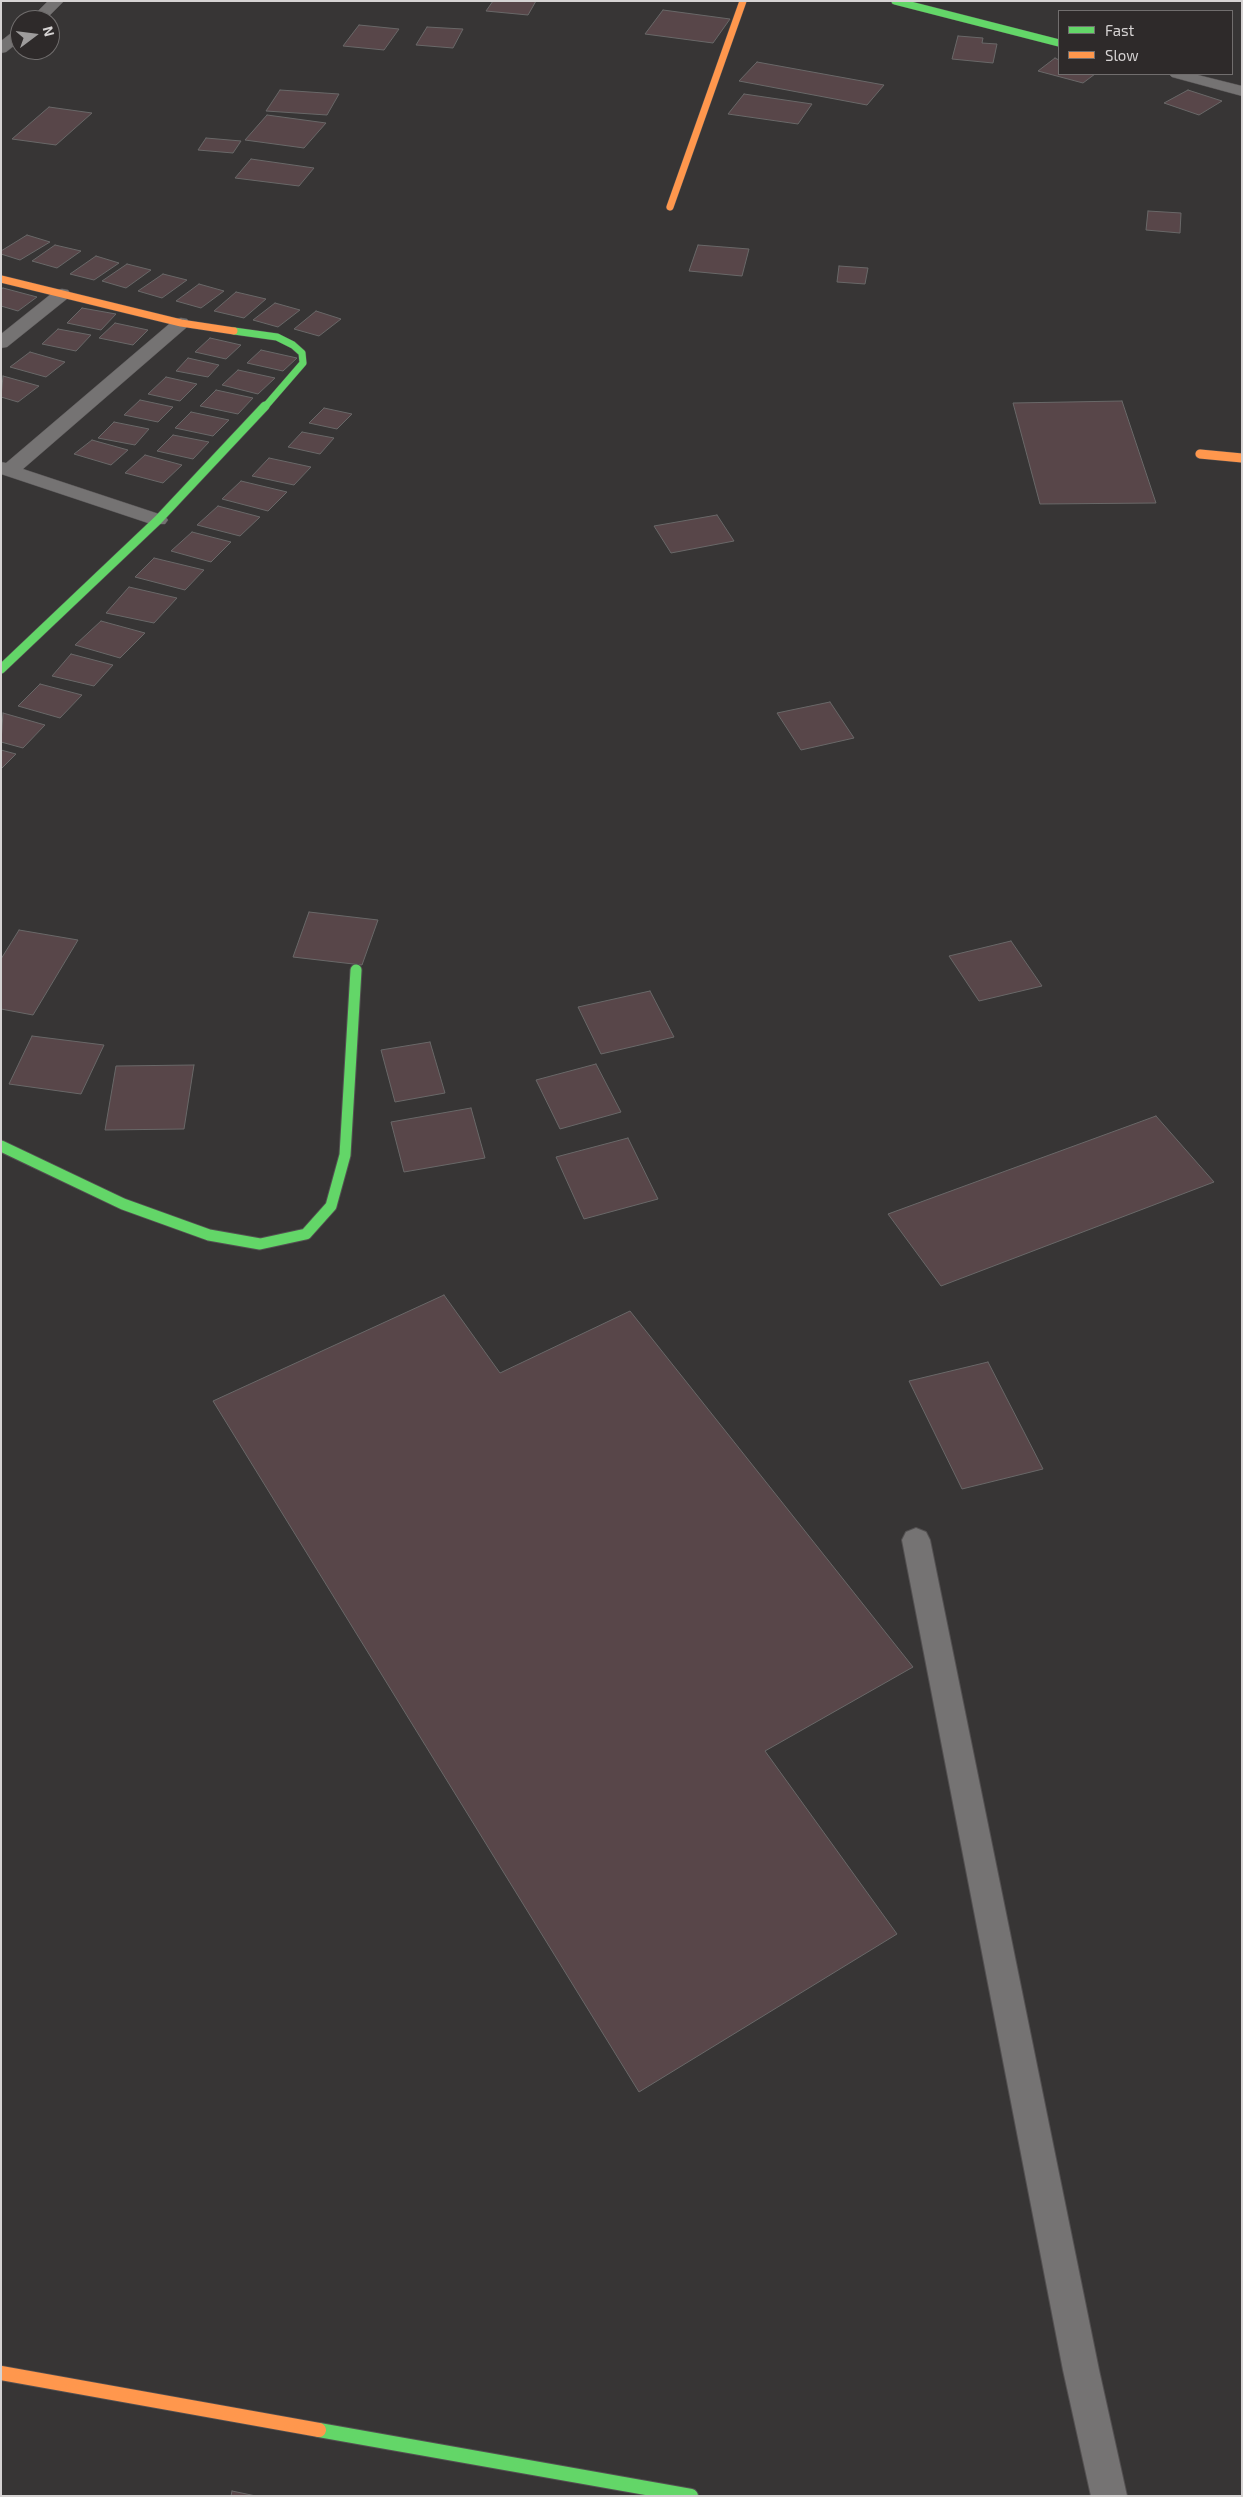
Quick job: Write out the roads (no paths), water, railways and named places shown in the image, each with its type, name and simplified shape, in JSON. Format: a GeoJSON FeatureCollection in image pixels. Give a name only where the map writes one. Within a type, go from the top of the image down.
{"type":"FeatureCollection","features":[{"type":"Feature","properties":{"kind":"street"},"geometry":{"type":"LineString","coordinates":[[47,10],[57,1]]}},
{"type":"Feature","properties":{"kind":"street"},"geometry":{"type":"LineString","coordinates":[[670,207],[744,1]]}},
{"type":"Feature","properties":{"kind":"street"},"geometry":{"type":"LineString","coordinates":[[895,1],[1058,43]]}},
{"type":"Feature","properties":{"kind":"street"},"geometry":{"type":"LineString","coordinates":[[1181,75],[1242,91]]}},
{"type":"Feature","properties":{"kind":"street"},"geometry":{"type":"LineString","coordinates":[[1,279],[181,323],[277,337],[293,345],[302,353],[303,363],[292,378],[158,520],[1,669]]}},
{"type":"Feature","properties":{"kind":"street"},"geometry":{"type":"LineString","coordinates":[[1,343],[62,294]]}},
{"type":"Feature","properties":{"kind":"street"},"geometry":{"type":"LineString","coordinates":[[5,470],[181,323]]}},
{"type":"Feature","properties":{"kind":"street"},"geometry":{"type":"LineString","coordinates":[[1200,454],[1242,458]]}},
{"type":"Feature","properties":{"kind":"street"},"geometry":{"type":"LineString","coordinates":[[5,470],[158,520]]}},
{"type":"Feature","properties":{"kind":"street"},"geometry":{"type":"LineString","coordinates":[[1,1146],[123,1204],[209,1235],[260,1244],[306,1234],[330,1206],[345,1155],[356,970]]}},
{"type":"Feature","properties":{"kind":"street"},"geometry":{"type":"LineString","coordinates":[[1,2373],[691,2496]]}},
{"type":"Feature","properties":{"kind":"lane"},"geometry":{"type":"LineString","coordinates":[[916,1540],[1079,2360],[1109,2496]]}}]}
